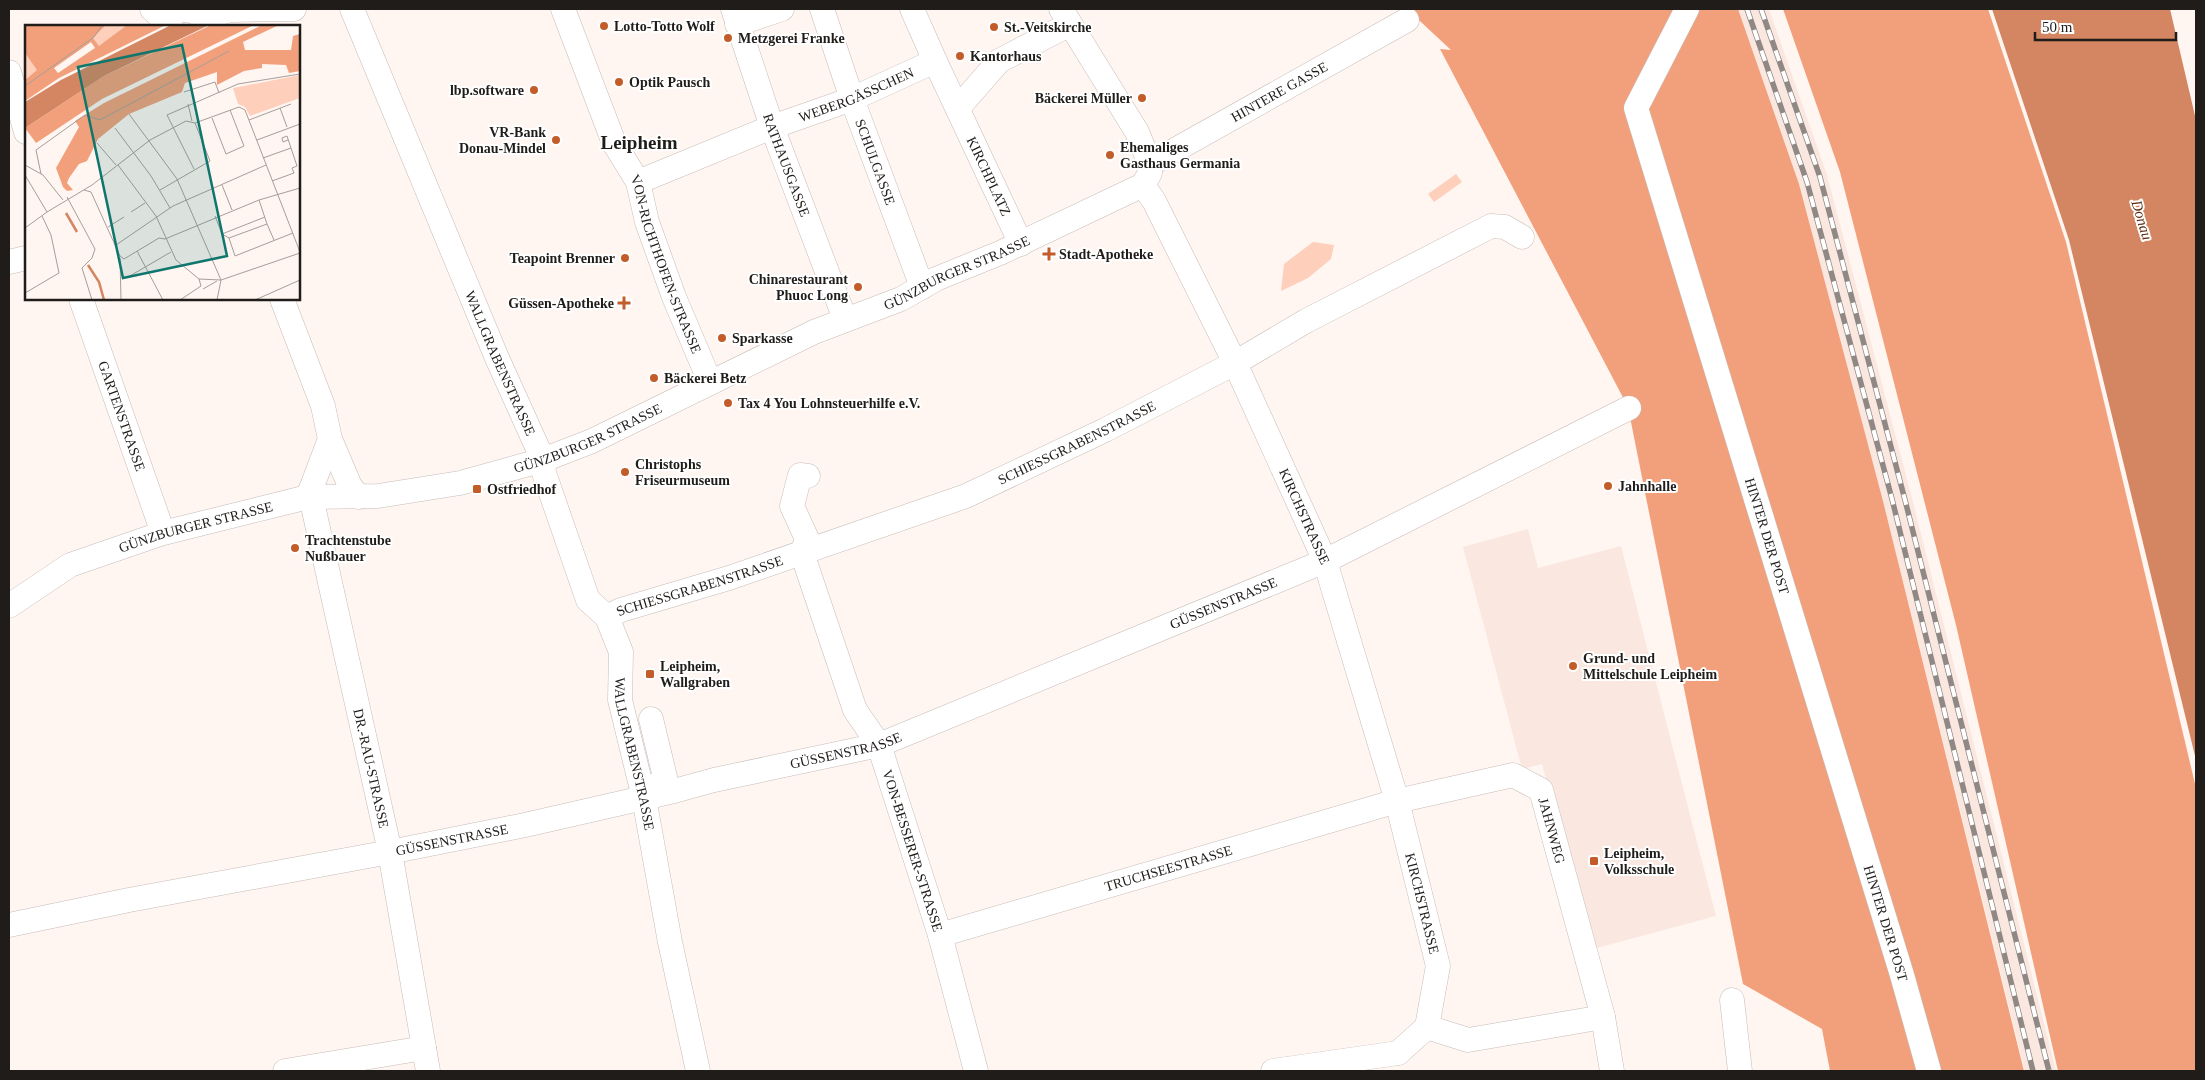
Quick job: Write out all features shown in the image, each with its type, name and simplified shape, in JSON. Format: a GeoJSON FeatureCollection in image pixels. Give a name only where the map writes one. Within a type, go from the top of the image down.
{"type":"FeatureCollection","features":[{"type":"Feature","properties":{"kind":"street"},"geometry":{"type":"LineString","coordinates":[[152,9],[170,25]]}},
{"type":"Feature","properties":{"kind":"street"},"geometry":{"type":"LineString","coordinates":[[179,9],[208,20],[229,10],[294,9]]}},
{"type":"Feature","properties":{"kind":"street","name":"WALLGRABENSTRASSE"},"geometry":{"type":"LineString","coordinates":[[352,9],[497,358],[542,460],[544,473],[588,600],[608,617],[621,652],[620,700],[644,798],[670,942],[698,1071]]}},
{"type":"Feature","properties":{"kind":"street","name":"VON-RICHTHOFEN-STRASSE"},"geometry":{"type":"LineString","coordinates":[[563,9],[614,143],[638,182],[647,222],[674,297],[710,382]]}},
{"type":"Feature","properties":{"kind":"street"},"geometry":{"type":"LineString","coordinates":[[735,16],[782,9]]}},
{"type":"Feature","properties":{"kind":"street","name":"SCHULGASSE"},"geometry":{"type":"LineString","coordinates":[[822,9],[852,99],[922,287]]}},
{"type":"Feature","properties":{"kind":"street","name":"KIRCHPLATZ"},"geometry":{"type":"LineString","coordinates":[[912,9],[1021,244]]}},
{"type":"Feature","properties":{"kind":"street","name":"HINTER DER POST"},"geometry":{"type":"LineString","coordinates":[[1687,9],[1636,108],[1900,965],[1929,1071]]}},
{"type":"Feature","properties":{"kind":"street","name":"RATHAUSGASSE"},"geometry":{"type":"LineString","coordinates":[[735,16],[772,127],[845,320]]}},
{"type":"Feature","properties":{"kind":"street"},"geometry":{"type":"LineString","coordinates":[[958,108],[999,62],[1066,16]]}},
{"type":"Feature","properties":{"kind":"street","name":"KIRCHSTRASSE"},"geometry":{"type":"LineString","coordinates":[[1066,16],[1137,132],[1154,201],[1235,363],[1326,561],[1397,801],[1438,966],[1427,1027]]}},
{"type":"Feature","properties":{"kind":"street","name":"HINTERE GASSE"},"geometry":{"type":"LineString","coordinates":[[1147,174],[1407,20]]}},
{"type":"Feature","properties":{"kind":"street","name":"WEBERGÄSSCHEN"},"geometry":{"type":"LineString","coordinates":[[638,182],[772,127],[852,99],[935,61]]}},
{"type":"Feature","properties":{"kind":"street"},"geometry":{"type":"LineString","coordinates":[[9,72],[25,128]]}},
{"type":"Feature","properties":{"kind":"street","name":"GÜNZBURGER STRASSE"},"geometry":{"type":"LineString","coordinates":[[9,606],[70,565],[163,533],[308,498],[358,497],[402,493],[460,483],[542,460],[592,441],[710,382],[845,320],[901,299],[936,279],[1021,244],[1147,174]]}},
{"type":"Feature","properties":{"kind":"street","name":"SCHIESSGRABENSTRASSE"},"geometry":{"type":"LineString","coordinates":[[608,617],[621,610],[729,578],[966,496],[1105,430],[1235,363],[1306,321],[1491,226],[1505,227],[1522,237]]}},
{"type":"Feature","properties":{"kind":"street"},"geometry":{"type":"LineString","coordinates":[[9,262],[25,258]]}},
{"type":"Feature","properties":{"kind":"street","name":"GARTENSTRASSE"},"geometry":{"type":"LineString","coordinates":[[81,300],[163,533]]}},
{"type":"Feature","properties":{"kind":"street"},"geometry":{"type":"LineString","coordinates":[[282,300],[323,406],[330,440],[350,486],[358,497]]}},
{"type":"Feature","properties":{"kind":"street","name":"GÜSSENSTRASSE"},"geometry":{"type":"LineString","coordinates":[[9,925],[129,900],[390,852],[644,798],[714,780],[879,744],[1326,561],[1629,408]]}},
{"type":"Feature","properties":{"kind":"street"},"geometry":{"type":"LineString","coordinates":[[308,498],[330,440]]}},
{"type":"Feature","properties":{"kind":"street","name":"VON-BESSERER-STRASSE"},"geometry":{"type":"LineString","coordinates":[[808,476],[800,475],[792,506],[806,539],[802,553],[855,710],[879,744],[940,935],[976,1071]]}},
{"type":"Feature","properties":{"kind":"street","name":"DR.-RAU-STRASSE"},"geometry":{"type":"LineString","coordinates":[[308,498],[313,506],[390,852],[428,1071]]}},
{"type":"Feature","properties":{"kind":"street"},"geometry":{"type":"LineString","coordinates":[[644,798],[665,777],[651,719]]}},
{"type":"Feature","properties":{"kind":"street","name":"JAHNWEG"},"geometry":{"type":"LineString","coordinates":[[1397,801],[1513,775],[1541,790],[1603,1017],[1612,1071]]}},
{"type":"Feature","properties":{"kind":"street","name":"TRUCHSEESTRASSE"},"geometry":{"type":"LineString","coordinates":[[940,935],[1397,801]]}},
{"type":"Feature","properties":{"kind":"street"},"geometry":{"type":"LineString","coordinates":[[1732,1000],[1740,1071]]}},
{"type":"Feature","properties":{"kind":"street"},"geometry":{"type":"LineString","coordinates":[[1273,1071],[1397,1062],[1427,1027],[1468,1040],[1603,1017]]}},
{"type":"Feature","properties":{"kind":"street"},"geometry":{"type":"LineString","coordinates":[[285,1071],[424,1048]]}},
{"type":"Feature","properties":{"kind":"shaded area"},"geometry":{"type":"Polygon","coordinates":[[[1407,9],[1738,9],[1799,184],[1883,501],[2024,1071],[1830,1071],[1822,1029],[1743,984],[1628,407],[1440,49],[1451,50],[1407,9]]]}},
{"type":"Feature","properties":{"kind":"shaded area"},"geometry":{"type":"Polygon","coordinates":[[[1738,9],[1769,9],[1827,175],[1912,498],[2056,1071],[2025,1071],[1883,501],[1799,184],[1738,9]]]}},
{"type":"Feature","properties":{"kind":"shaded area"},"geometry":{"type":"Polygon","coordinates":[[[1783,9],[1988,9],[2066,242],[2196,788],[2196,1071],[2058,1071],[1956,625],[1840,172],[1783,9]]]}},
{"type":"Feature","properties":{"kind":"shaded area"},"geometry":{"type":"Polygon","coordinates":[[[1456,174],[1462,182],[1434,202],[1428,194],[1456,174]]]}},
{"type":"Feature","properties":{"kind":"shaded area"},"geometry":{"type":"Polygon","coordinates":[[[1313,242],[1334,245],[1331,259],[1308,278],[1281,291],[1284,264],[1313,242]]]}},
{"type":"Feature","properties":{"kind":"shaded area","name":"Grund- und Mittelschule Leipheim"},"geometry":{"type":"Polygon","coordinates":[[[1528,529],[1538,568],[1621,546],[1716,916],[1593,949],[1542,764],[1522,769],[1463,547],[1528,529]]]}},
{"type":"Feature","properties":{"kind":"water","name":"Donau"},"geometry":{"type":"Polygon","coordinates":[[[1992,9],[2170,9],[2196,120],[2196,760],[2069,240],[1992,9]]]}},
{"type":"Feature","properties":{"kind":"railway"},"geometry":{"type":"LineString","coordinates":[[1747,9],[1807,182],[1892,499],[2033,1071]]}},
{"type":"Feature","properties":{"kind":"railway"},"geometry":{"type":"LineString","coordinates":[[1761,9],[1820,177],[1905,500],[2049,1071]]}},
{"type":"Feature","properties":{"kind":"place","name":"Lotto-Totto Wolf"},"geometry":{"type":"Point","coordinates":[604,26]}},
{"type":"Feature","properties":{"kind":"place","name":"St.-Veitskirche"},"geometry":{"type":"Point","coordinates":[994,27]}},
{"type":"Feature","properties":{"kind":"place","name":"Metzgerei Franke"},"geometry":{"type":"Point","coordinates":[728,38]}},
{"type":"Feature","properties":{"kind":"place","name":"Kantorhaus"},"geometry":{"type":"Point","coordinates":[960,56]}},
{"type":"Feature","properties":{"kind":"place","name":"Optik Pausch"},"geometry":{"type":"Point","coordinates":[619,82]}},
{"type":"Feature","properties":{"kind":"place","name":"lbp.software"},"geometry":{"type":"Point","coordinates":[534,90]}},
{"type":"Feature","properties":{"kind":"place","name":"Bäckerei Müller"},"geometry":{"type":"Point","coordinates":[1142,98]}},
{"type":"Feature","properties":{"kind":"place","name":"VR-Bank Donau-Mindel"},"geometry":{"type":"Point","coordinates":[556,140]}},
{"type":"Feature","properties":{"kind":"place","name":"Ehemaliges Gasthaus Germania"},"geometry":{"type":"Point","coordinates":[1110,155]}},
{"type":"Feature","properties":{"kind":"place","name":"Stadt-Apotheke"},"geometry":{"type":"Point","coordinates":[1049,254]}},
{"type":"Feature","properties":{"kind":"place","name":"Teapoint Brenner"},"geometry":{"type":"Point","coordinates":[625,258]}},
{"type":"Feature","properties":{"kind":"place","name":"Chinarestaurant Phuoc Long"},"geometry":{"type":"Point","coordinates":[858,287]}},
{"type":"Feature","properties":{"kind":"place","name":"Güssen-Apotheke"},"geometry":{"type":"Point","coordinates":[624,303]}},
{"type":"Feature","properties":{"kind":"place","name":"Sparkasse"},"geometry":{"type":"Point","coordinates":[722,338]}},
{"type":"Feature","properties":{"kind":"place","name":"Bäckerei Betz"},"geometry":{"type":"Point","coordinates":[654,378]}},
{"type":"Feature","properties":{"kind":"place","name":"Tax 4 You Lohnsteuerhilfe e.V."},"geometry":{"type":"Point","coordinates":[728,403]}},
{"type":"Feature","properties":{"kind":"place","name":"Christophs Friseurmuseum"},"geometry":{"type":"Point","coordinates":[625,472]}},
{"type":"Feature","properties":{"kind":"place","name":"Jahnhalle"},"geometry":{"type":"Point","coordinates":[1608,486]}},
{"type":"Feature","properties":{"kind":"place","name":"Ostfriedhof"},"geometry":{"type":"Point","coordinates":[477,489]}},
{"type":"Feature","properties":{"kind":"place","name":"Trachtenstube Nußbauer"},"geometry":{"type":"Point","coordinates":[295,548]}},
{"type":"Feature","properties":{"kind":"place","name":"Grund- und Mittelschule Leipheim"},"geometry":{"type":"Point","coordinates":[1573,666]}},
{"type":"Feature","properties":{"kind":"place","name":"Leipheim, Wallgraben"},"geometry":{"type":"Point","coordinates":[650,674]}},
{"type":"Feature","properties":{"kind":"place","name":"Leipheim, Volksschule"},"geometry":{"type":"Point","coordinates":[1594,861]}},
{"type":"Feature","properties":{"kind":"district","name":"Leipheim"},"geometry":{"type":"Point","coordinates":[639,142]}}]}
